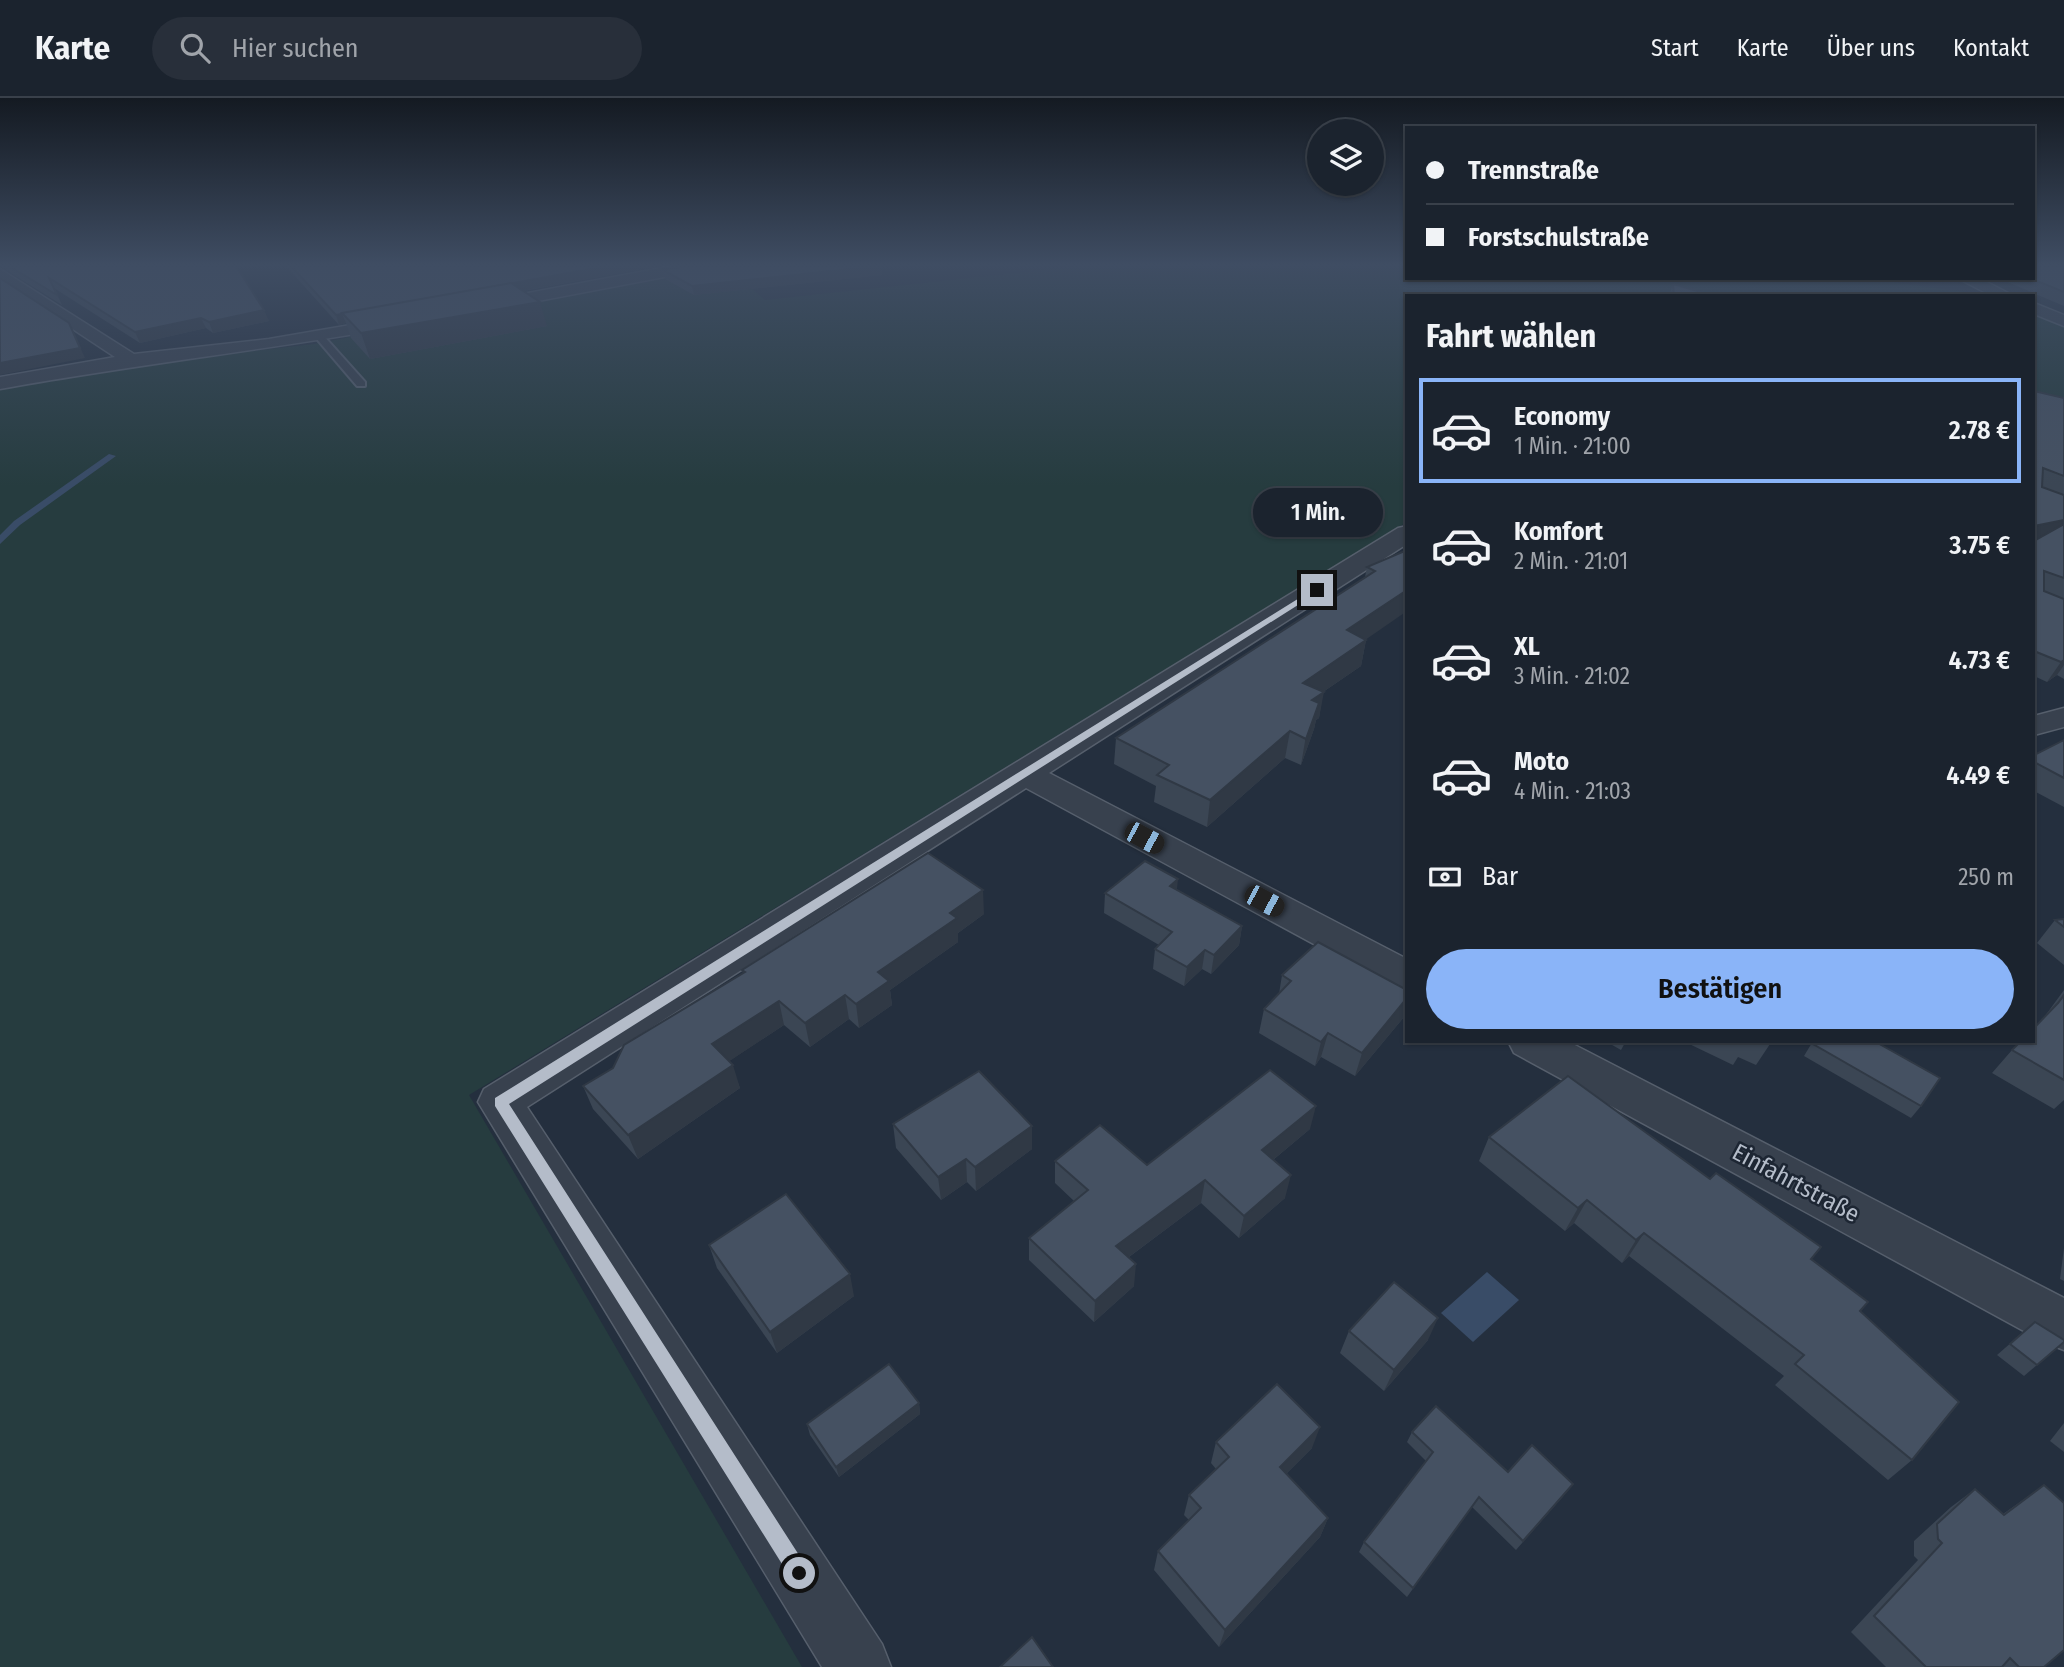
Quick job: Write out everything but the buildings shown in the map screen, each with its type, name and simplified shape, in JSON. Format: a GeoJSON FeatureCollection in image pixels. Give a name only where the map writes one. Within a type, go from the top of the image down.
{"type":"FeatureCollection","features":[{"type":"Feature","properties":{"kind":"street"},"geometry":{"type":"LineString","coordinates":[[99,339],[131,360]]}},
{"type":"Feature","properties":{"kind":"street"},"geometry":{"type":"LineString","coordinates":[[0,383],[131,360],[301,339]]}},
{"type":"Feature","properties":{"kind":"street"},"geometry":{"type":"LineString","coordinates":[[859,1667],[500,1102],[1405,534]]}},
{"type":"Feature","properties":{"kind":"street"},"geometry":{"type":"LineString","coordinates":[[2035,726],[2064,717]]}},
{"type":"Feature","properties":{"kind":"street"},"geometry":{"type":"LineString","coordinates":[[1025,774],[1405,976]]}},
{"type":"Feature","properties":{"kind":"street","name":"Einfahrtstraße"},"geometry":{"type":"LineString","coordinates":[[1543,1045],[2064,1325]]}},
{"type":"Feature","properties":{"kind":"lane"},"geometry":{"type":"LineString","coordinates":[[321,339],[361,384]]}},
{"type":"Feature","properties":{"kind":"green space"},"geometry":{"type":"Polygon","coordinates":[[[338,339],[1405,339],[1405,523],[469,1095],[802,1667],[0,1667],[0,389],[130,365],[338,339]]]}},
{"type":"Feature","properties":{"kind":"green space"},"geometry":{"type":"Polygon","coordinates":[[[2035,339],[2064,339],[2064,401],[2035,395],[2035,339]]]}},
{"type":"Feature","properties":{"kind":"water"},"geometry":{"type":"Polygon","coordinates":[[[1487,1272],[1519,1300],[1473,1342],[1441,1313],[1487,1272]]]}},
{"type":"Feature","properties":{"kind":"waterway"},"geometry":{"type":"LineString","coordinates":[[0,541],[17,523],[112,456]]}},
{"type":"Feature","properties":{"kind":"route"},"geometry":{"type":"LineString","coordinates":[[799,1573],[500,1102],[1317,590]]}}]}
